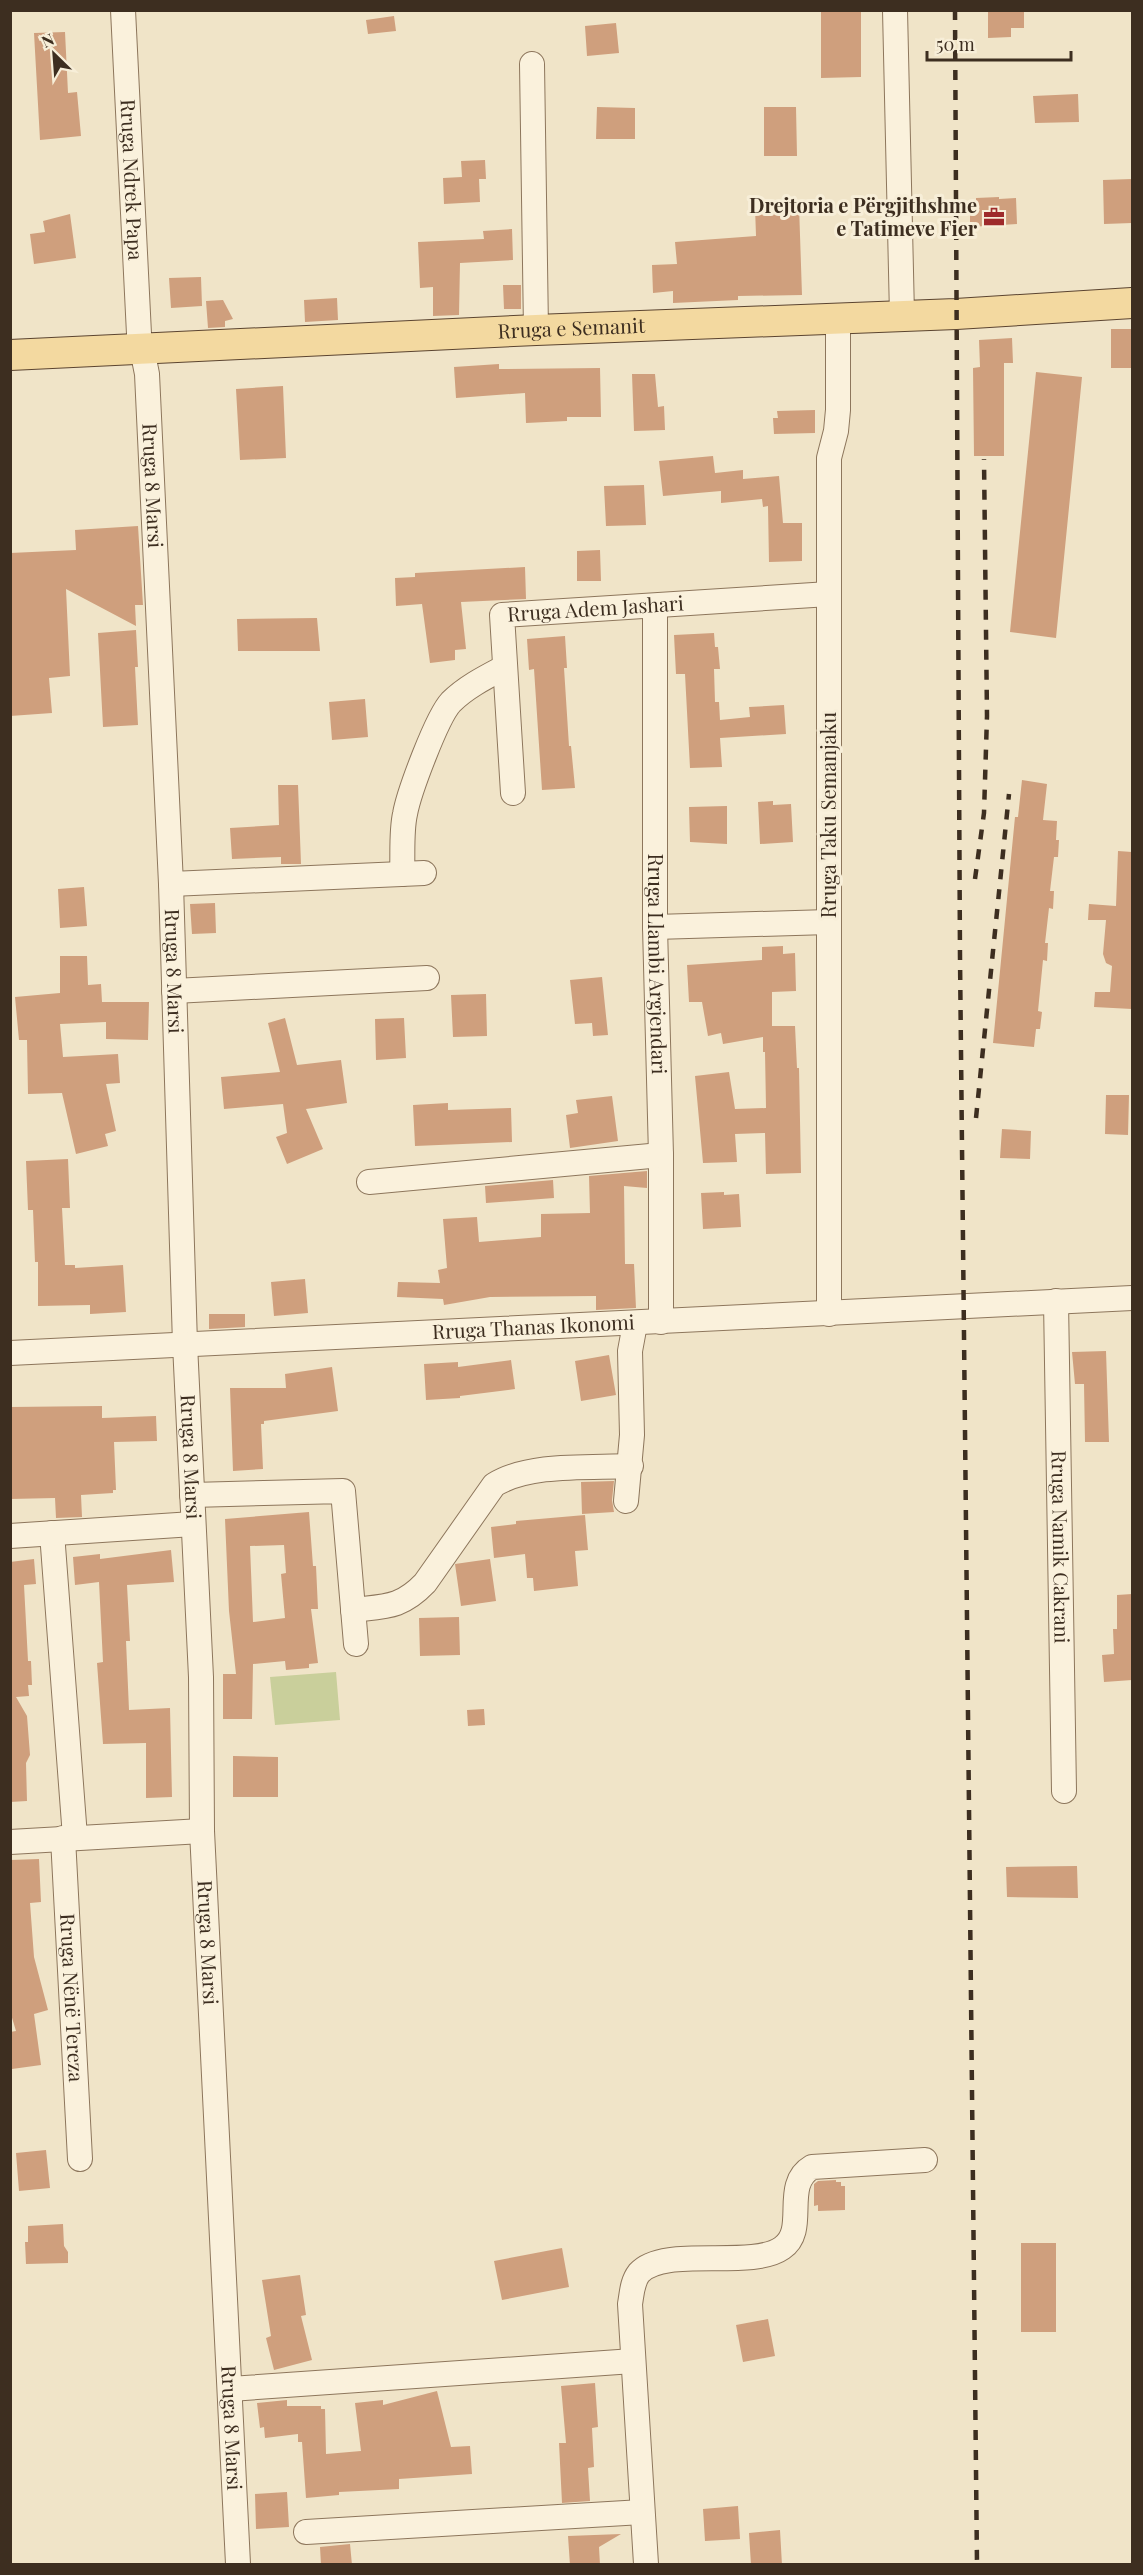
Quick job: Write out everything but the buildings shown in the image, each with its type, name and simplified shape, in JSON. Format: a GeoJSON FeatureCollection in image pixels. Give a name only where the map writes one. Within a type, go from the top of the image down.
{"type":"FeatureCollection","features":[{"type":"Feature","properties":{"kind":"main road","name":"Rruga e Semanit"},"geometry":{"type":"LineString","coordinates":[[10,355],[1132,303]]}},
{"type":"Feature","properties":{"kind":"street","name":"Rruga Ndrek Papa"},"geometry":{"type":"LineString","coordinates":[[123,10],[142,349]]}},
{"type":"Feature","properties":{"kind":"street"},"geometry":{"type":"LineString","coordinates":[[895,10],[902,315]]}},
{"type":"Feature","properties":{"kind":"street"},"geometry":{"type":"LineString","coordinates":[[532,63],[536,330]]}},
{"type":"Feature","properties":{"kind":"street","name":"Rruga Taku Semanjaku"},"geometry":{"type":"LineString","coordinates":[[829,1314],[829,458],[836,431],[838,410],[838,317]]}},
{"type":"Feature","properties":{"kind":"street","name":"Rruga 8 Marsi"},"geometry":{"type":"LineString","coordinates":[[142,349],[147,374],[171,884],[185,1344],[201,1677],[202,1831],[238,2565]]}},
{"type":"Feature","properties":{"kind":"street","name":"Rruga Adem Jashari"},"geometry":{"type":"LineString","coordinates":[[513,794],[502,615],[830,594]]}},
{"type":"Feature","properties":{"kind":"street","name":"Rruga Llambi Argjendari"},"geometry":{"type":"LineString","coordinates":[[655,606],[655,927],[661,1155],[661,1322]]}},
{"type":"Feature","properties":{"kind":"street"},"geometry":{"type":"LineString","coordinates":[[171,884],[413,873],[405,814],[435,732],[450,703],[478,681],[505,667]]}},
{"type":"Feature","properties":{"kind":"street"},"geometry":{"type":"LineString","coordinates":[[655,927],[829,922]]}},
{"type":"Feature","properties":{"kind":"street"},"geometry":{"type":"LineString","coordinates":[[174,991],[427,978]]}},
{"type":"Feature","properties":{"kind":"street"},"geometry":{"type":"LineString","coordinates":[[369,1182],[661,1155]]}},
{"type":"Feature","properties":{"kind":"street","name":"Rruga Thanas Ikonomi"},"geometry":{"type":"LineString","coordinates":[[11,1347],[185,1344],[635,1324],[1132,1298]]}},
{"type":"Feature","properties":{"kind":"street","name":"Rruga Namik Cakrani"},"geometry":{"type":"LineString","coordinates":[[1056,1301],[1064,1791]]}},
{"type":"Feature","properties":{"kind":"street"},"geometry":{"type":"LineString","coordinates":[[626,1501],[631,1466],[630,1351],[635,1324]]}},
{"type":"Feature","properties":{"kind":"street"},"geometry":{"type":"LineString","coordinates":[[353,1610],[394,1605],[411,1597],[425,1583],[494,1485],[508,1476],[534,1471],[631,1466]]}},
{"type":"Feature","properties":{"kind":"street"},"geometry":{"type":"LineString","coordinates":[[192,1495],[343,1491],[356,1644]]}},
{"type":"Feature","properties":{"kind":"street"},"geometry":{"type":"LineString","coordinates":[[10,1536],[193,1524]]}},
{"type":"Feature","properties":{"kind":"street","name":"Rruga Nënë Tereza"},"geometry":{"type":"LineString","coordinates":[[52,1533],[69,1838],[80,2159]]}},
{"type":"Feature","properties":{"kind":"street"},"geometry":{"type":"LineString","coordinates":[[10,1842],[202,1831]]}},
{"type":"Feature","properties":{"kind":"street"},"geometry":{"type":"LineString","coordinates":[[645,2565],[630,2304],[633,2284],[640,2272],[654,2265],[675,2260],[759,2256],[783,2248],[792,2237],[797,2184],[802,2173],[812,2167],[925,2160]]}},
{"type":"Feature","properties":{"kind":"street"},"geometry":{"type":"LineString","coordinates":[[230,2389],[633,2361]]}},
{"type":"Feature","properties":{"kind":"street"},"geometry":{"type":"LineString","coordinates":[[306,2532],[642,2512]]}},
{"type":"Feature","properties":{"kind":"green space"},"geometry":{"type":"Polygon","coordinates":[[[336,1672],[340,1720],[275,1725],[270,1677],[336,1672]]]}},
{"type":"Feature","properties":{"kind":"railway"},"geometry":{"type":"LineString","coordinates":[[955,10],[960,957],[977,2564]]}},
{"type":"Feature","properties":{"kind":"railway"},"geometry":{"type":"LineString","coordinates":[[975,879],[984,813],[987,716],[984,459]]}},
{"type":"Feature","properties":{"kind":"railway"},"geometry":{"type":"LineString","coordinates":[[976,1118],[1009,794]]}},
{"type":"Feature","properties":{"kind":"place","name":"Drejtoria e Përgjithshme e Tatimeve Fier"},"geometry":{"type":"Point","coordinates":[994,217]}}]}
